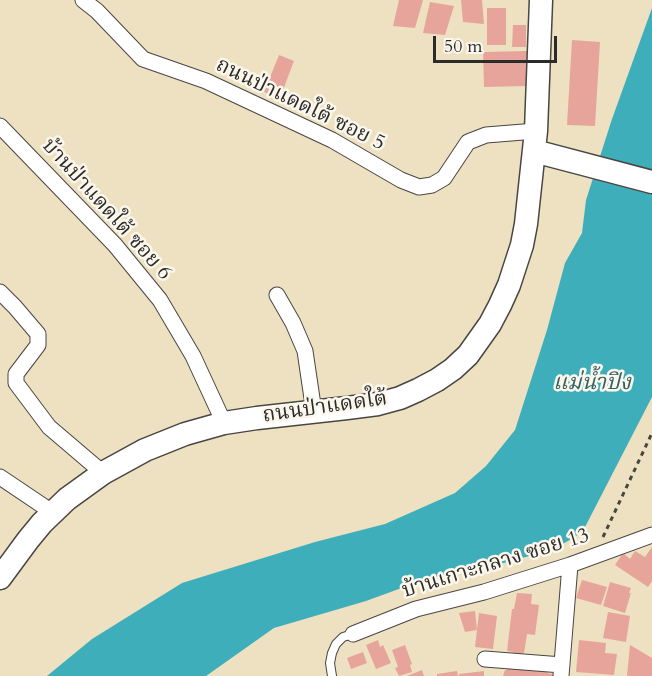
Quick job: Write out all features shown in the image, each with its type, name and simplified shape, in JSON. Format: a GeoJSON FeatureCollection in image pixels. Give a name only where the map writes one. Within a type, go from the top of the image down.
{"type":"FeatureCollection","features":[{"type":"Feature","properties":{"kind":"street","name":"ถนนป่าแดดใต้ ซอย 5"},"geometry":{"type":"LineString","coordinates":[[83,0],[97,11],[143,59],[206,81],[332,140],[401,180],[419,187],[432,185],[444,178],[468,142],[486,135],[535,141]]}},
{"type":"Feature","properties":{"kind":"street","name":"ถนนป่าแดดใต้"},"geometry":{"type":"LineString","coordinates":[[0,578],[52,512],[103,473],[145,450],[224,423],[378,404],[400,398],[437,380],[468,355],[490,324],[509,285],[522,245],[535,141],[541,0]]}},
{"type":"Feature","properties":{"kind":"street","name":"บ้านป่าแดดใต้ ซอย 6"},"geometry":{"type":"LineString","coordinates":[[0,126],[115,245],[160,300],[194,356],[224,423]]}},
{"type":"Feature","properties":{"kind":"street"},"geometry":{"type":"LineString","coordinates":[[535,141],[570,160],[652,182]]}},
{"type":"Feature","properties":{"kind":"street"},"geometry":{"type":"LineString","coordinates":[[0,292],[38,334],[38,345],[16,374],[16,383],[49,428],[103,473]]}},
{"type":"Feature","properties":{"kind":"street"},"geometry":{"type":"LineString","coordinates":[[277,295],[294,323],[305,351],[314,412]]}},
{"type":"Feature","properties":{"kind":"street"},"geometry":{"type":"LineString","coordinates":[[0,477],[52,512]]}},
{"type":"Feature","properties":{"kind":"street","name":"บ้านเกาะกลาง ซอย 13"},"geometry":{"type":"LineString","coordinates":[[353,634],[416,609],[484,592],[570,565],[652,535]]}},
{"type":"Feature","properties":{"kind":"street"},"geometry":{"type":"LineString","coordinates":[[485,659],[562,670],[570,565]]}},
{"type":"Feature","properties":{"kind":"lane"},"geometry":{"type":"LineString","coordinates":[[332,676],[330,663],[336,644],[343,637],[353,634]]}},
{"type":"Feature","properties":{"kind":"path"},"geometry":{"type":"LineString","coordinates":[[602,539],[652,433]]}},
{"type":"Feature","properties":{"kind":"water","name":"แม่น้ำปิง"},"geometry":{"type":"Polygon","coordinates":[[[652,8],[652,397],[584,529],[559,546],[533,555],[478,570],[429,578],[366,601],[274,628],[206,676],[47,676],[92,639],[182,583],[315,542],[385,524],[455,493],[486,466],[515,430],[547,330],[565,263],[582,233],[586,200],[652,8]]]}},
{"type":"Feature","properties":{"kind":"building"},"geometry":{"type":"Polygon","coordinates":[[[399,0],[423,0],[415,28],[393,26],[399,0]]]}},
{"type":"Feature","properties":{"kind":"building"},"geometry":{"type":"Polygon","coordinates":[[[461,0],[482,0],[484,24],[463,22],[461,0]]]}},
{"type":"Feature","properties":{"kind":"building"},"geometry":{"type":"Polygon","coordinates":[[[430,2],[454,6],[445,35],[423,33],[430,2]]]}},
{"type":"Feature","properties":{"kind":"building"},"geometry":{"type":"Polygon","coordinates":[[[487,8],[506,8],[506,45],[487,45],[487,8]]]}},
{"type":"Feature","properties":{"kind":"building"},"geometry":{"type":"Polygon","coordinates":[[[513,25],[526,25],[526,47],[512,47],[513,25]]]}},
{"type":"Feature","properties":{"kind":"building"},"geometry":{"type":"Polygon","coordinates":[[[572,40],[600,42],[595,126],[567,125],[572,40]]]}},
{"type":"Feature","properties":{"kind":"building"},"geometry":{"type":"Polygon","coordinates":[[[527,51],[528,86],[484,87],[483,52],[527,51]]]}},
{"type":"Feature","properties":{"kind":"building"},"geometry":{"type":"Polygon","coordinates":[[[279,55],[294,61],[280,98],[264,92],[279,55]]]}},
{"type":"Feature","properties":{"kind":"building"},"geometry":{"type":"Polygon","coordinates":[[[652,547],[652,581],[648,587],[615,565],[623,553],[630,559],[635,551],[645,557],[652,547]]]}},
{"type":"Feature","properties":{"kind":"building"},"geometry":{"type":"Polygon","coordinates":[[[582,580],[607,587],[601,605],[576,598],[582,580]]]}},
{"type":"Feature","properties":{"kind":"building"},"geometry":{"type":"Polygon","coordinates":[[[610,582],[631,588],[625,613],[603,606],[610,582]]]}},
{"type":"Feature","properties":{"kind":"building"},"geometry":{"type":"Polygon","coordinates":[[[517,593],[532,594],[531,604],[539,605],[535,635],[527,634],[521,659],[512,658],[513,652],[507,651],[512,609],[514,609],[517,593]]]}},
{"type":"Feature","properties":{"kind":"building"},"geometry":{"type":"Polygon","coordinates":[[[475,611],[477,630],[465,632],[459,613],[475,611]]]}},
{"type":"Feature","properties":{"kind":"building"},"geometry":{"type":"Polygon","coordinates":[[[608,612],[630,616],[626,642],[603,638],[608,612]]]}},
{"type":"Feature","properties":{"kind":"building"},"geometry":{"type":"Polygon","coordinates":[[[479,613],[497,616],[493,649],[475,647],[479,613]]]}},
{"type":"Feature","properties":{"kind":"building"},"geometry":{"type":"Polygon","coordinates":[[[378,640],[380,647],[383,645],[391,663],[376,669],[366,645],[378,640]]]}},
{"type":"Feature","properties":{"kind":"building"},"geometry":{"type":"Polygon","coordinates":[[[579,640],[606,643],[605,653],[617,654],[614,675],[576,672],[579,640]]]}},
{"type":"Feature","properties":{"kind":"building"},"geometry":{"type":"Polygon","coordinates":[[[405,645],[412,664],[410,665],[412,672],[399,676],[392,650],[405,645]]]}},
{"type":"Feature","properties":{"kind":"building"},"geometry":{"type":"Polygon","coordinates":[[[630,645],[652,658],[652,676],[627,676],[630,645]]]}},
{"type":"Feature","properties":{"kind":"building"},"geometry":{"type":"Polygon","coordinates":[[[363,652],[367,663],[351,669],[347,658],[363,652]]]}},
{"type":"Feature","properties":{"kind":"building"},"geometry":{"type":"Polygon","coordinates":[[[507,664],[548,671],[547,673],[558,676],[503,676],[507,670],[507,664]]]}},
{"type":"Feature","properties":{"kind":"building"},"geometry":{"type":"Polygon","coordinates":[[[422,670],[424,676],[407,676],[422,670]]]}},
{"type":"Feature","properties":{"kind":"building"},"geometry":{"type":"Polygon","coordinates":[[[457,671],[458,676],[437,676],[437,674],[457,671]]]}},
{"type":"Feature","properties":{"kind":"building"},"geometry":{"type":"Polygon","coordinates":[[[484,671],[484,676],[459,676],[459,674],[484,671]]]}}]}
